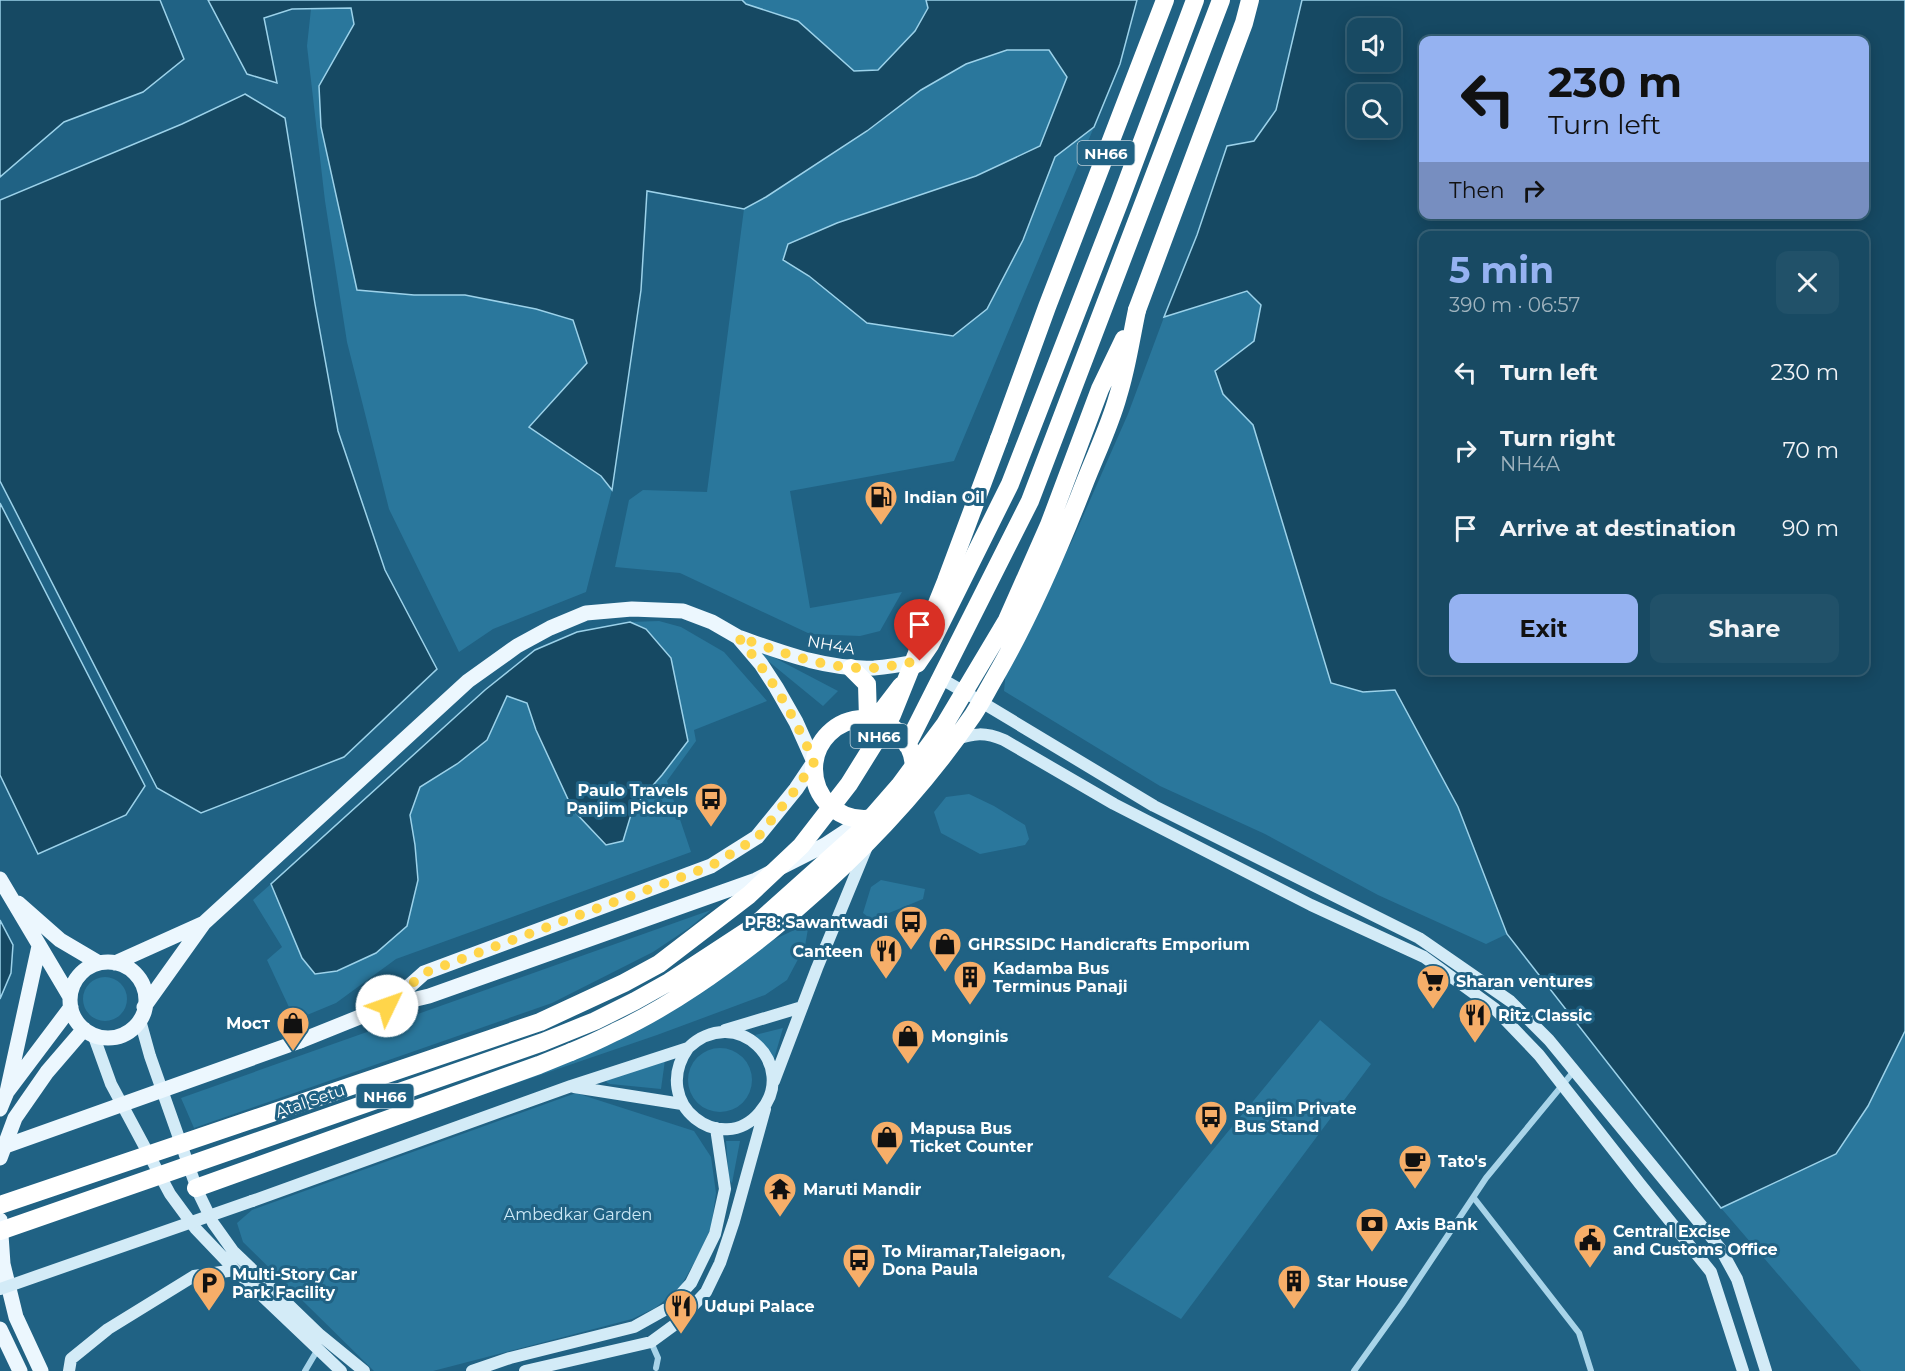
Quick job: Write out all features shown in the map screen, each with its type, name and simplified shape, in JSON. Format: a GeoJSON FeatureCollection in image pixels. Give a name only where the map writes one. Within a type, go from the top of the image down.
{"type":"FeatureCollection","features":[{"type":"Feature","properties":{"kind":"highway","name":"Atal Setu"},"geometry":{"type":"LineString","coordinates":[[0,1205],[540,1022],[659,964],[749,895],[801,846],[849,784],[892,715],[946,581],[1047,307],[1165,0]]}},
{"type":"Feature","properties":{"kind":"highway"},"geometry":{"type":"LineString","coordinates":[[872,720],[920,661],[1010,484],[1195,0]]}},
{"type":"Feature","properties":{"kind":"highway"},"geometry":{"type":"LineString","coordinates":[[907,745],[1030,501],[1221,0]]}},
{"type":"Feature","properties":{"kind":"highway","name":"NH66"},"geometry":{"type":"LineString","coordinates":[[1137,310],[1244,24],[1250,0]]}},
{"type":"Feature","properties":{"kind":"highway"},"geometry":{"type":"LineString","coordinates":[[1244,24],[1256,0]]}},
{"type":"Feature","properties":{"kind":"highway","name":"Atal Setu"},"geometry":{"type":"LineString","coordinates":[[0,1231],[543,1042],[595,1021],[669,982],[753,927],[858,833],[899,786],[945,724],[1007,620],[1049,525],[1100,389],[1137,310]]}},
{"type":"Feature","properties":{"kind":"highway"},"geometry":{"type":"LineString","coordinates":[[200,1195],[539,1065],[617,1032],[710,976],[806,902],[853,858],[905,803],[939,761],[974,714],[1016,642],[1067,529],[1118,396],[1137,310]]}},
{"type":"Feature","properties":{"kind":"highway"},"geometry":{"type":"LineString","coordinates":[[851,668],[867,684],[872,720]]}},
{"type":"Feature","properties":{"kind":"highway"},"geometry":{"type":"LineString","coordinates":[[853,720],[872,720],[893,729],[907,745],[914,769],[912,782],[900,803],[891,812],[871,818],[843,815],[826,802],[816,783],[814,762],[818,748],[827,735],[839,726],[853,720]]}},
{"type":"Feature","properties":{"kind":"main road"},"geometry":{"type":"LineString","coordinates":[[88,1032],[103,1037],[114,1037],[133,1028],[204,922],[468,681],[518,646],[550,628],[586,613],[632,609],[683,611],[712,622],[738,637],[761,664],[776,687],[796,722],[814,762],[758,837],[711,866],[424,973],[387,1006]]}},
{"type":"Feature","properties":{"kind":"main road","name":"NH4A"},"geometry":{"type":"LineString","coordinates":[[738,637],[805,659],[851,668],[875,668],[920,661]]}},
{"type":"Feature","properties":{"kind":"main road"},"geometry":{"type":"LineString","coordinates":[[939,678],[1154,806],[1419,938],[1510,1001],[1575,1070],[1720,1248],[1737,1279],[1766,1371]]}},
{"type":"Feature","properties":{"kind":"main road"},"geometry":{"type":"LineString","coordinates":[[914,769],[940,746],[965,736],[989,734],[1004,740],[1114,804],[1311,905],[1424,957],[1494,1008],[1539,1055],[1712,1272],[1743,1371]]}},
{"type":"Feature","properties":{"kind":"main road"},"geometry":{"type":"LineString","coordinates":[[0,1148],[300,1041],[387,1006],[429,996],[756,880],[825,845],[871,818]]}},
{"type":"Feature","properties":{"kind":"main road"},"geometry":{"type":"LineString","coordinates":[[525,1371],[651,1342],[677,1323],[706,1292],[720,1263],[734,1221],[766,1104],[871,818]]}},
{"type":"Feature","properties":{"kind":"main road"},"geometry":{"type":"LineString","coordinates":[[0,879],[70,1002],[73,1015],[88,1032],[111,1084],[170,1194],[195,1228],[235,1270],[341,1371]]}},
{"type":"Feature","properties":{"kind":"main road"},"geometry":{"type":"LineString","coordinates":[[7,893],[60,940],[107,963],[124,966],[139,978],[145,997],[142,1013],[150,1056],[200,1195],[213,1223],[233,1251],[320,1335],[364,1371]]}},
{"type":"Feature","properties":{"kind":"main road"},"geometry":{"type":"LineString","coordinates":[[7,1092],[70,1002],[72,988],[82,971],[107,963],[204,922]]}},
{"type":"Feature","properties":{"kind":"main road"},"geometry":{"type":"LineString","coordinates":[[0,1109],[7,1092],[39,946]]}},
{"type":"Feature","properties":{"kind":"main road"},"geometry":{"type":"LineString","coordinates":[[0,1290],[571,1086],[688,1048],[702,1037],[802,1007]]}},
{"type":"Feature","properties":{"kind":"main road"},"geometry":{"type":"LineString","coordinates":[[0,1158],[15,1119],[47,1072],[88,1032]]}},
{"type":"Feature","properties":{"kind":"main road"},"geometry":{"type":"LineString","coordinates":[[719,1032],[737,1033],[747,1037],[762,1050],[771,1068],[772,1088]]}},
{"type":"Feature","properties":{"kind":"main road"},"geometry":{"type":"LineString","coordinates":[[688,1048],[678,1065],[676,1085],[682,1104],[693,1118],[708,1126],[726,1129],[745,1124],[766,1104]]}},
{"type":"Feature","properties":{"kind":"main road"},"geometry":{"type":"LineString","coordinates":[[571,1086],[682,1104]]}},
{"type":"Feature","properties":{"kind":"main road"},"geometry":{"type":"LineString","coordinates":[[472,1371],[510,1358],[634,1327],[668,1308],[691,1283],[715,1234],[725,1189],[716,1128]]}},
{"type":"Feature","properties":{"kind":"main road"},"geometry":{"type":"LineString","coordinates":[[184,1212],[185,1208],[200,1201],[200,1195]]}},
{"type":"Feature","properties":{"kind":"main road"},"geometry":{"type":"LineString","coordinates":[[0,1220],[3,1264],[16,1317],[41,1371]]}},
{"type":"Feature","properties":{"kind":"main road"},"geometry":{"type":"LineString","coordinates":[[69,1371],[71,1359],[108,1329],[194,1276],[235,1270]]}},
{"type":"Feature","properties":{"kind":"main road"},"geometry":{"type":"LineString","coordinates":[[0,1329],[20,1371]]}},
{"type":"Feature","properties":{"kind":"street"},"geometry":{"type":"LineString","coordinates":[[1354,1371],[1486,1178],[1575,1070]]}},
{"type":"Feature","properties":{"kind":"street"},"geometry":{"type":"LineString","coordinates":[[1474,1198],[1579,1333],[1591,1371]]}},
{"type":"Feature","properties":{"kind":"street"},"geometry":{"type":"LineString","coordinates":[[651,1342],[658,1358],[656,1370]]}},
{"type":"Feature","properties":{"kind":"street"},"geometry":{"type":"LineString","coordinates":[[305,1371],[318,1349]]}},
{"type":"Feature","properties":{"kind":"green space"},"geometry":{"type":"Polygon","coordinates":[[[742,0],[926,0],[928,7],[915,31],[878,70],[854,71],[798,21],[746,4],[742,0]]]}},
{"type":"Feature","properties":{"kind":"green space"},"geometry":{"type":"Polygon","coordinates":[[[351,8],[354,24],[319,86],[321,127],[357,290],[414,295],[465,295],[536,309],[573,320],[587,363],[529,427],[601,476],[612,490],[586,592],[493,629],[459,652],[389,509],[347,342],[325,201],[307,46],[311,9],[351,8]]]}},
{"type":"Feature","properties":{"kind":"green space"},"geometry":{"type":"Polygon","coordinates":[[[1007,50],[1050,50],[1067,77],[1040,146],[976,176],[837,223],[789,244],[783,260],[809,275],[867,323],[953,335],[987,309],[1023,240],[1055,157],[1094,127],[954,461],[790,491],[810,608],[902,592],[880,631],[860,636],[810,634],[680,573],[615,567],[629,500],[643,490],[707,492],[744,209],[867,131],[921,90],[966,64],[1007,50]]]}},
{"type":"Feature","properties":{"kind":"green space"},"geometry":{"type":"Polygon","coordinates":[[[1248,291],[1261,305],[1254,341],[1223,394],[1253,425],[1289,544],[1363,692],[1395,690],[1458,807],[1507,934],[1486,944],[1378,895],[1265,834],[1160,786],[1004,691],[1006,669],[1072,541],[1128,414],[1164,317],[1248,291]]]}},
{"type":"Feature","properties":{"kind":"green space"},"geometry":{"type":"Polygon","coordinates":[[[659,621],[681,627],[724,652],[767,701],[694,730],[696,741],[667,781],[691,852],[396,959],[336,1003],[295,1020],[267,960],[282,947],[253,900],[271,884],[302,958],[418,880],[410,815],[420,786],[457,764],[487,740],[507,696],[527,703],[536,730],[551,759],[623,841],[633,808],[688,741],[646,629],[630,622],[659,621]]]}},
{"type":"Feature","properties":{"kind":"green space"},"geometry":{"type":"Polygon","coordinates":[[[746,643],[838,691],[823,706],[746,643]]]}},
{"type":"Feature","properties":{"kind":"green space"},"geometry":{"type":"Polygon","coordinates":[[[969,794],[1025,825],[1029,839],[1025,845],[980,854],[941,833],[934,812],[946,797],[969,794]]]}},
{"type":"Feature","properties":{"kind":"green space"},"geometry":{"type":"Polygon","coordinates":[[[881,880],[925,889],[923,899],[872,920],[863,913],[871,887],[881,880]]]}},
{"type":"Feature","properties":{"kind":"green space"},"geometry":{"type":"Polygon","coordinates":[[[711,910],[653,952],[552,1003],[194,1128],[181,1098],[711,910]]]}},
{"type":"Feature","properties":{"kind":"green space"},"geometry":{"type":"Polygon","coordinates":[[[809,923],[805,946],[787,980],[765,995],[657,1035],[234,1180],[522,1073],[809,923]]]}},
{"type":"Feature","properties":{"kind":"green space"},"geometry":{"type":"Polygon","coordinates":[[[105,977],[121,983],[127,999],[121,1015],[105,1021],[89,1015],[83,999],[89,983],[105,977]]]}},
{"type":"Feature","properties":{"kind":"green space"},"geometry":{"type":"Polygon","coordinates":[[[1320,1020],[1371,1064],[1181,1319],[1108,1277],[1320,1020]]]}},
{"type":"Feature","properties":{"kind":"green space"},"geometry":{"type":"Polygon","coordinates":[[[783,1028],[774,1059],[755,1035],[783,1028]]]}},
{"type":"Feature","properties":{"kind":"green space"},"geometry":{"type":"Polygon","coordinates":[[[1905,1031],[1905,1371],[1861,1371],[1721,1208],[1836,1154],[1868,1106],[1905,1031]]]}},
{"type":"Feature","properties":{"kind":"green space"},"geometry":{"type":"Polygon","coordinates":[[[714,1048],[726,1048],[743,1057],[750,1068],[752,1080],[750,1092],[743,1103],[726,1112],[714,1112],[702,1107],[693,1098],[688,1086],[688,1074],[693,1062],[702,1053],[714,1048]]]}},
{"type":"Feature","properties":{"kind":"green space"},"geometry":{"type":"Polygon","coordinates":[[[665,1060],[661,1089],[606,1082],[609,1079],[665,1060]]]}},
{"type":"Feature","properties":{"kind":"green space","name":"Ambedkar Garden"},"geometry":{"type":"Polygon","coordinates":[[[576,1093],[694,1131],[711,1157],[716,1193],[711,1228],[698,1256],[682,1284],[669,1297],[655,1308],[632,1319],[433,1371],[374,1371],[243,1242],[237,1223],[252,1210],[576,1093]]]}},
{"type":"Feature","properties":{"kind":"green space"},"geometry":{"type":"Polygon","coordinates":[[[726,1141],[740,1141],[732,1183],[729,1180],[726,1141]]]}},
{"type":"Feature","properties":{"kind":"shaded area"},"geometry":{"type":"Polygon","coordinates":[[[0,0],[160,0],[184,59],[143,92],[64,122],[0,177],[0,0]]]}},
{"type":"Feature","properties":{"kind":"shaded area"},"geometry":{"type":"Polygon","coordinates":[[[208,0],[742,0],[746,4],[798,21],[854,71],[878,70],[915,31],[928,8],[926,0],[1137,0],[1120,64],[1094,127],[1055,157],[1023,240],[987,309],[953,336],[867,323],[809,276],[783,260],[788,244],[837,223],[976,176],[1040,146],[1067,77],[1049,50],[1007,50],[966,64],[921,90],[867,131],[744,209],[647,191],[641,290],[612,490],[601,476],[529,427],[587,363],[573,320],[536,309],[465,295],[414,295],[357,290],[321,127],[319,86],[354,24],[351,8],[292,9],[264,18],[277,83],[247,74],[208,0]]]}},
{"type":"Feature","properties":{"kind":"shaded area"},"geometry":{"type":"Polygon","coordinates":[[[1302,0],[1905,0],[1905,1031],[1868,1106],[1836,1154],[1721,1208],[1507,934],[1458,807],[1395,690],[1363,692],[1331,683],[1253,425],[1223,394],[1215,371],[1254,341],[1261,305],[1247,291],[1164,317],[1197,235],[1227,146],[1254,141],[1276,110],[1302,0]]]}},
{"type":"Feature","properties":{"kind":"shaded area"},"geometry":{"type":"Polygon","coordinates":[[[245,94],[285,118],[338,431],[385,570],[437,669],[344,757],[201,813],[157,788],[0,481],[0,200],[182,124],[245,94]]]}},
{"type":"Feature","properties":{"kind":"shaded area"},"geometry":{"type":"Polygon","coordinates":[[[0,503],[145,786],[126,815],[38,854],[0,775],[0,503]]]}},
{"type":"Feature","properties":{"kind":"shaded area"},"geometry":{"type":"Polygon","coordinates":[[[630,622],[646,629],[671,658],[688,741],[633,808],[623,841],[606,845],[573,810],[536,730],[527,703],[507,696],[487,740],[457,764],[420,787],[410,815],[418,880],[407,926],[376,953],[337,971],[315,974],[302,958],[271,884],[485,690],[535,650],[577,632],[630,622]]]}},
{"type":"Feature","properties":{"kind":"shaded area"},"geometry":{"type":"Polygon","coordinates":[[[0,920],[13,945],[11,973],[0,999],[0,920]]]}},
{"type":"Feature","properties":{"kind":"place","name":"Indian Oil"},"geometry":{"type":"Point","coordinates":[881,526]}},
{"type":"Feature","properties":{"kind":"place","name":"Paulo Travels Panjim Pickup"},"geometry":{"type":"Point","coordinates":[711,828]}},
{"type":"Feature","properties":{"kind":"place","name":"PF8: Sawantwadi"},"geometry":{"type":"Point","coordinates":[911,951]}},
{"type":"Feature","properties":{"kind":"place","name":"GHRSSIDC Handicrafts Emporium"},"geometry":{"type":"Point","coordinates":[945,973]}},
{"type":"Feature","properties":{"kind":"place","name":"Canteen"},"geometry":{"type":"Point","coordinates":[886,980]}},
{"type":"Feature","properties":{"kind":"place","name":"Kadamba Bus Terminus Panaji"},"geometry":{"type":"Point","coordinates":[970,1006]}},
{"type":"Feature","properties":{"kind":"place","name":"Sharan ventures"},"geometry":{"type":"Point","coordinates":[1433,1010]}},
{"type":"Feature","properties":{"kind":"place","name":"Ritz Classic"},"geometry":{"type":"Point","coordinates":[1475,1044]}},
{"type":"Feature","properties":{"kind":"place","name":"Мост"},"geometry":{"type":"Point","coordinates":[293,1052]}},
{"type":"Feature","properties":{"kind":"place","name":"Monginis"},"geometry":{"type":"Point","coordinates":[908,1065]}},
{"type":"Feature","properties":{"kind":"place","name":"Panjim Private Bus Stand"},"geometry":{"type":"Point","coordinates":[1211,1146]}},
{"type":"Feature","properties":{"kind":"place","name":"Mapusa Bus Ticket Counter"},"geometry":{"type":"Point","coordinates":[887,1166]}},
{"type":"Feature","properties":{"kind":"place","name":"Tato's"},"geometry":{"type":"Point","coordinates":[1415,1190]}},
{"type":"Feature","properties":{"kind":"place","name":"Maruti Mandir"},"geometry":{"type":"Point","coordinates":[780,1218]}},
{"type":"Feature","properties":{"kind":"place","name":"Axis Bank"},"geometry":{"type":"Point","coordinates":[1372,1253]}},
{"type":"Feature","properties":{"kind":"place","name":"Central Excise and Customs Office"},"geometry":{"type":"Point","coordinates":[1590,1269]}},
{"type":"Feature","properties":{"kind":"place","name":"To Miramar,Taleigaon, Dona Paula"},"geometry":{"type":"Point","coordinates":[859,1289]}},
{"type":"Feature","properties":{"kind":"place","name":"Star House"},"geometry":{"type":"Point","coordinates":[1294,1310]}},
{"type":"Feature","properties":{"kind":"place","name":"Multi-Story Car Park Facility"},"geometry":{"type":"Point","coordinates":[209,1312]}},
{"type":"Feature","properties":{"kind":"place","name":"Udupi Palace"},"geometry":{"type":"Point","coordinates":[681,1335]}},
{"type":"Feature","properties":{"kind":"route"},"geometry":{"type":"LineString","coordinates":[[387,1006],[424,973],[711,866],[758,837],[814,762],[796,722],[776,687],[761,664],[738,637],[800,658],[851,668],[875,668],[920,661]]}}]}
